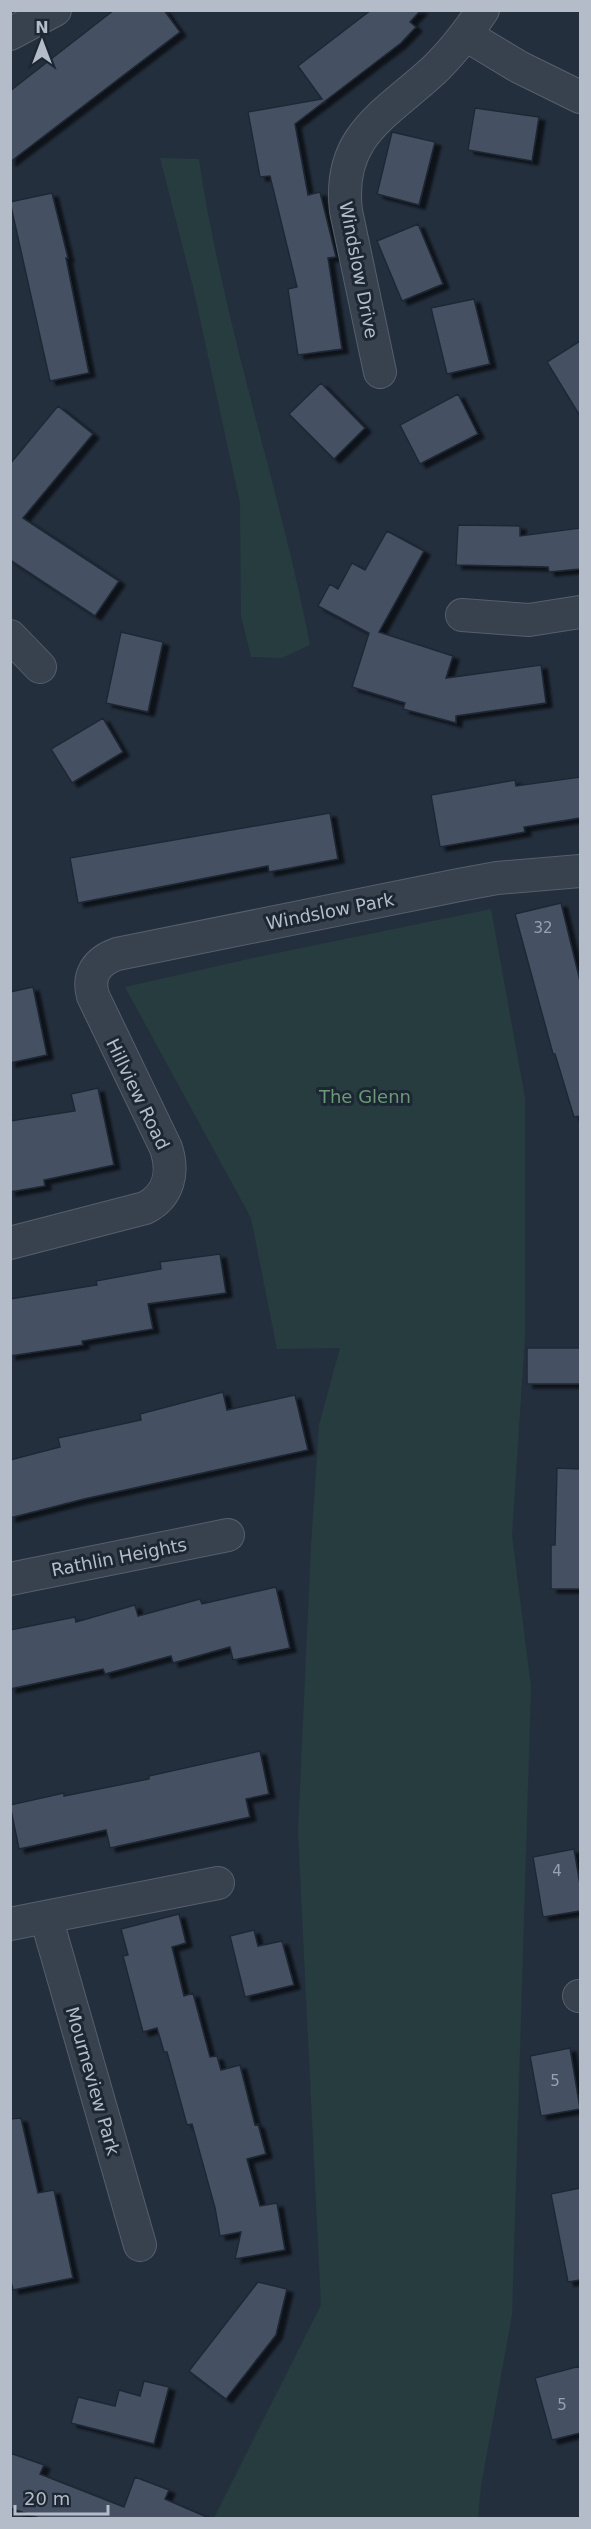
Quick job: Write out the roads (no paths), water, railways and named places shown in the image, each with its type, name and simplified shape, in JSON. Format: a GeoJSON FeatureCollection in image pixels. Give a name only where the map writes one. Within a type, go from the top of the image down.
{"type":"FeatureCollection","features":[{"type":"Feature","properties":{"kind":"street"},"geometry":{"type":"LineString","coordinates":[[10,34],[55,10]]}},
{"type":"Feature","properties":{"kind":"street","name":"Windslow Drive"},"geometry":{"type":"LineString","coordinates":[[380,372],[344,196],[348,164],[353,149],[367,129],[436,69],[474,23],[519,67],[580,97]]}},
{"type":"Feature","properties":{"kind":"street"},"geometry":{"type":"LineString","coordinates":[[462,615],[530,620],[580,612]]}},
{"type":"Feature","properties":{"kind":"street"},"geometry":{"type":"LineString","coordinates":[[10,636],[40,667]]}},
{"type":"Feature","properties":{"kind":"street","name":"Windslow Park"},"geometry":{"type":"LineString","coordinates":[[90,978],[101,962],[117,954],[497,878],[580,871]]}},
{"type":"Feature","properties":{"kind":"street","name":"Hillview Road"},"geometry":{"type":"LineString","coordinates":[[10,1243],[145,1208],[160,1197],[167,1185],[170,1167],[166,1148],[97,1009],[90,978]]}},
{"type":"Feature","properties":{"kind":"street","name":"Rathlin Heights"},"geometry":{"type":"LineString","coordinates":[[10,1579],[228,1535]]}},
{"type":"Feature","properties":{"kind":"street"},"geometry":{"type":"LineString","coordinates":[[10,1924],[218,1883]]}},
{"type":"Feature","properties":{"kind":"street","name":"Mourneview Park"},"geometry":{"type":"LineString","coordinates":[[46,1917],[140,2245]]}},
{"type":"Feature","properties":{"kind":"park label","name":"The Glenn"},"geometry":{"type":"Point","coordinates":[365,1096]}}]}
